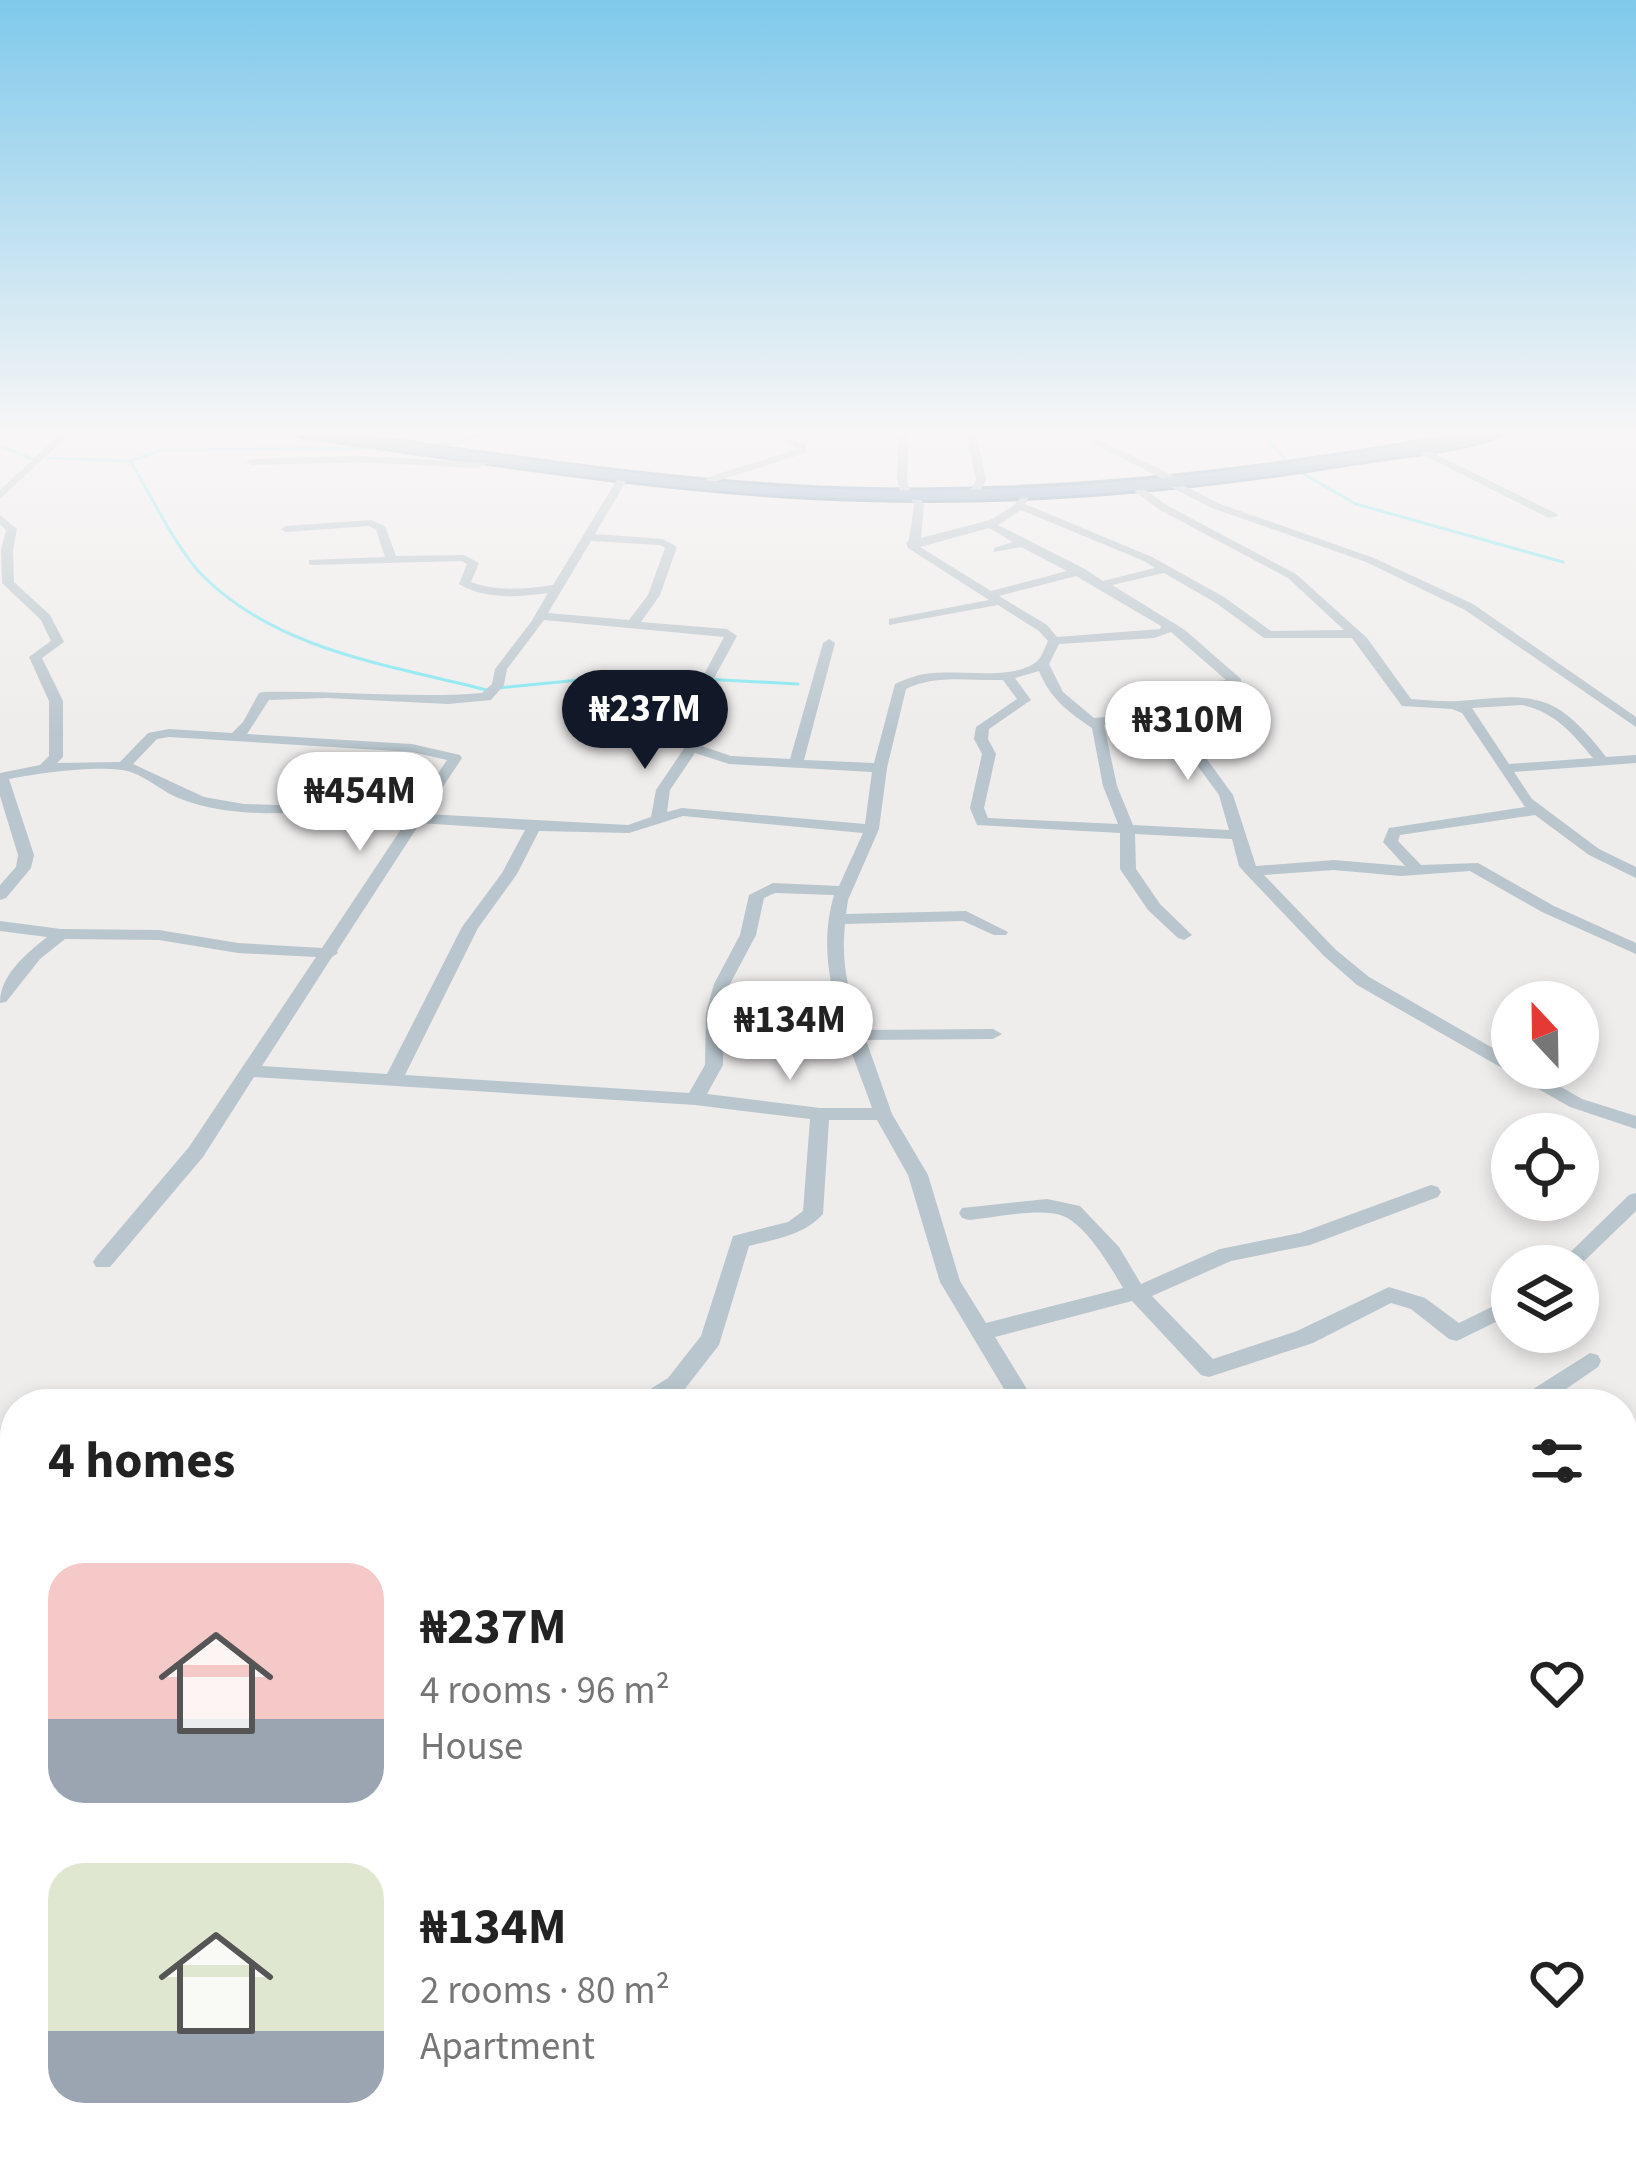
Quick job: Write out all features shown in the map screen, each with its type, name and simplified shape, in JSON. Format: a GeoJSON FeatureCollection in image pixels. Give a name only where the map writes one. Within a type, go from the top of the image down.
{"type":"FeatureCollection","features":[{"type":"Feature","properties":{"kind":"street"},"geometry":{"type":"LineString","coordinates":[[11,533],[8,583],[46,617],[58,642],[35,657],[56,701],[56,757],[45,768]]}},
{"type":"Feature","properties":{"kind":"street"},"geometry":{"type":"LineString","coordinates":[[383,533],[391,557]]}},
{"type":"Feature","properties":{"kind":"street"},"geometry":{"type":"LineString","coordinates":[[236,737],[264,696],[485,697],[498,686],[500,669],[540,616],[591,533]]}},
{"type":"Feature","properties":{"kind":"street"},"geometry":{"type":"LineString","coordinates":[[912,543],[914,533]]}},
{"type":"Feature","properties":{"kind":"street"},"geometry":{"type":"LineString","coordinates":[[912,543],[966,533]]}},
{"type":"Feature","properties":{"kind":"street"},"geometry":{"type":"LineString","coordinates":[[1010,533],[1183,632],[1236,682],[1187,689]]}},
{"type":"Feature","properties":{"kind":"street"},"geometry":{"type":"LineString","coordinates":[[1091,533],[1166,569],[1268,635],[1353,634]]}},
{"type":"Feature","properties":{"kind":"street"},"geometry":{"type":"LineString","coordinates":[[1212,533],[1281,568],[1370,649],[1403,700],[1419,706],[1532,700],[1559,716],[1601,759]]}},
{"type":"Feature","properties":{"kind":"street"},"geometry":{"type":"LineString","coordinates":[[1292,533],[1370,560],[1469,607],[1636,723]]}},
{"type":"Feature","properties":{"kind":"street"},"geometry":{"type":"LineString","coordinates":[[588,537],[671,547],[654,595],[634,624]]}},
{"type":"Feature","properties":{"kind":"street"},"geometry":{"type":"LineString","coordinates":[[912,543],[1033,620],[1054,641],[1154,634],[1166,631],[1167,626]]}},
{"type":"Feature","properties":{"kind":"street"},"geometry":{"type":"LineString","coordinates":[[998,550],[1022,543]]}},
{"type":"Feature","properties":{"kind":"street"},"geometry":{"type":"LineString","coordinates":[[314,562],[391,557],[469,560],[473,566],[465,584],[486,591],[556,588]]}},
{"type":"Feature","properties":{"kind":"street"},"geometry":{"type":"LineString","coordinates":[[1102,584],[1166,569]]}},
{"type":"Feature","properties":{"kind":"street"},"geometry":{"type":"LineString","coordinates":[[893,622],[1081,571]]}},
{"type":"Feature","properties":{"kind":"street"},"geometry":{"type":"LineString","coordinates":[[540,616],[722,631],[731,636],[706,682],[692,747],[663,790],[658,820]]}},
{"type":"Feature","properties":{"kind":"street"},"geometry":{"type":"LineString","coordinates":[[1054,641],[1044,667],[1058,698],[1070,711],[1093,722],[1155,718],[1174,724],[1226,795],[1251,871],[1343,967],[1491,1054]]}},
{"type":"Feature","properties":{"kind":"street"},"geometry":{"type":"LineString","coordinates":[[796,764],[829,644]]}},
{"type":"Feature","properties":{"kind":"street"},"geometry":{"type":"LineString","coordinates":[[1014,1389],[950,1282],[918,1175],[883,1114],[853,1035],[834,954],[845,891],[872,829],[893,699],[908,680],[1044,667]]}},
{"type":"Feature","properties":{"kind":"street"},"geometry":{"type":"LineString","coordinates":[[1004,674],[1024,700],[983,727],[981,740],[989,754],[984,760],[978,819],[993,824],[1238,835]]}},
{"type":"Feature","properties":{"kind":"street"},"geometry":{"type":"LineString","coordinates":[[1454,705],[1467,710],[1485,732],[1536,810],[1594,852],[1636,873]]}},
{"type":"Feature","properties":{"kind":"street"},"geometry":{"type":"LineString","coordinates":[[1093,722],[1127,829],[1127,859],[1135,882],[1184,935]]}},
{"type":"Feature","properties":{"kind":"street"},"geometry":{"type":"LineString","coordinates":[[104,1262],[196,1152],[455,758],[412,748],[156,735],[124,766]]}},
{"type":"Feature","properties":{"kind":"street"},"geometry":{"type":"LineString","coordinates":[[692,747],[729,760],[880,768]]}},
{"type":"Feature","properties":{"kind":"street"},"geometry":{"type":"LineString","coordinates":[[1505,768],[1636,759]]}},
{"type":"Feature","properties":{"kind":"street"},"geometry":{"type":"LineString","coordinates":[[0,895],[23,868],[26,855],[0,777],[45,768],[124,766],[152,773],[184,796],[247,811],[302,809]]}},
{"type":"Feature","properties":{"kind":"street"},"geometry":{"type":"LineString","coordinates":[[1417,870],[1390,842],[1400,828],[1536,810]]}},
{"type":"Feature","properties":{"kind":"street"},"geometry":{"type":"LineString","coordinates":[[415,818],[629,829],[682,812],[715,812],[872,829]]}},
{"type":"Feature","properties":{"kind":"street"},"geometry":{"type":"LineString","coordinates":[[394,1078],[470,926],[508,874],[533,826]]}},
{"type":"Feature","properties":{"kind":"street"},"geometry":{"type":"LineString","coordinates":[[1251,871],[1334,865],[1484,869],[1548,909],[1636,949]]}},
{"type":"Feature","properties":{"kind":"street"},"geometry":{"type":"LineString","coordinates":[[695,1100],[714,1065],[715,1013],[722,984],[748,934],[757,895],[773,888],[845,891]]}},
{"type":"Feature","properties":{"kind":"street"},"geometry":{"type":"LineString","coordinates":[[838,920],[966,916],[1000,932]]}},
{"type":"Feature","properties":{"kind":"street"},"geometry":{"type":"LineString","coordinates":[[0,926],[61,934],[159,935],[238,947],[330,953]]}},
{"type":"Feature","properties":{"kind":"street"},"geometry":{"type":"LineString","coordinates":[[0,998],[34,956],[61,934]]}},
{"type":"Feature","properties":{"kind":"street"},"geometry":{"type":"LineString","coordinates":[[853,1035],[993,1034]]}},
{"type":"Feature","properties":{"kind":"street"},"geometry":{"type":"LineString","coordinates":[[251,1071],[695,1100],[820,1114],[883,1114]]}},
{"type":"Feature","properties":{"kind":"street"},"geometry":{"type":"LineString","coordinates":[[1552,1089],[1576,1103],[1636,1123]]}},
{"type":"Feature","properties":{"kind":"street"},"geometry":{"type":"LineString","coordinates":[[668,1389],[711,1339],[740,1241],[794,1226],[813,1214],[820,1114]]}},
{"type":"Feature","properties":{"kind":"street"},"geometry":{"type":"LineString","coordinates":[[979,1334],[1135,1292],[1227,1254],[1303,1240],[1431,1192]]}},
{"type":"Feature","properties":{"kind":"street"},"geometry":{"type":"LineString","coordinates":[[1589,1245],[1636,1201]]}},
{"type":"Feature","properties":{"kind":"street"},"geometry":{"type":"LineString","coordinates":[[969,1213],[1047,1206],[1073,1211],[1112,1252],[1135,1292],[1209,1369],[1305,1337],[1389,1295],[1418,1303],[1457,1333],[1491,1316]]}},
{"type":"Feature","properties":{"kind":"street"},"geometry":{"type":"LineString","coordinates":[[1549,1389],[1590,1361]]}},
{"type":"Feature","properties":{"kind":"waterway"},"geometry":{"type":"LineString","coordinates":[[172,533],[205,578],[267,623],[338,652],[487,690]]}},
{"type":"Feature","properties":{"kind":"waterway"},"geometry":{"type":"LineString","coordinates":[[1459,533],[1563,562]]}},
{"type":"Feature","properties":{"kind":"waterway"},"geometry":{"type":"LineString","coordinates":[[498,688],[630,675],[798,684]]}}]}
